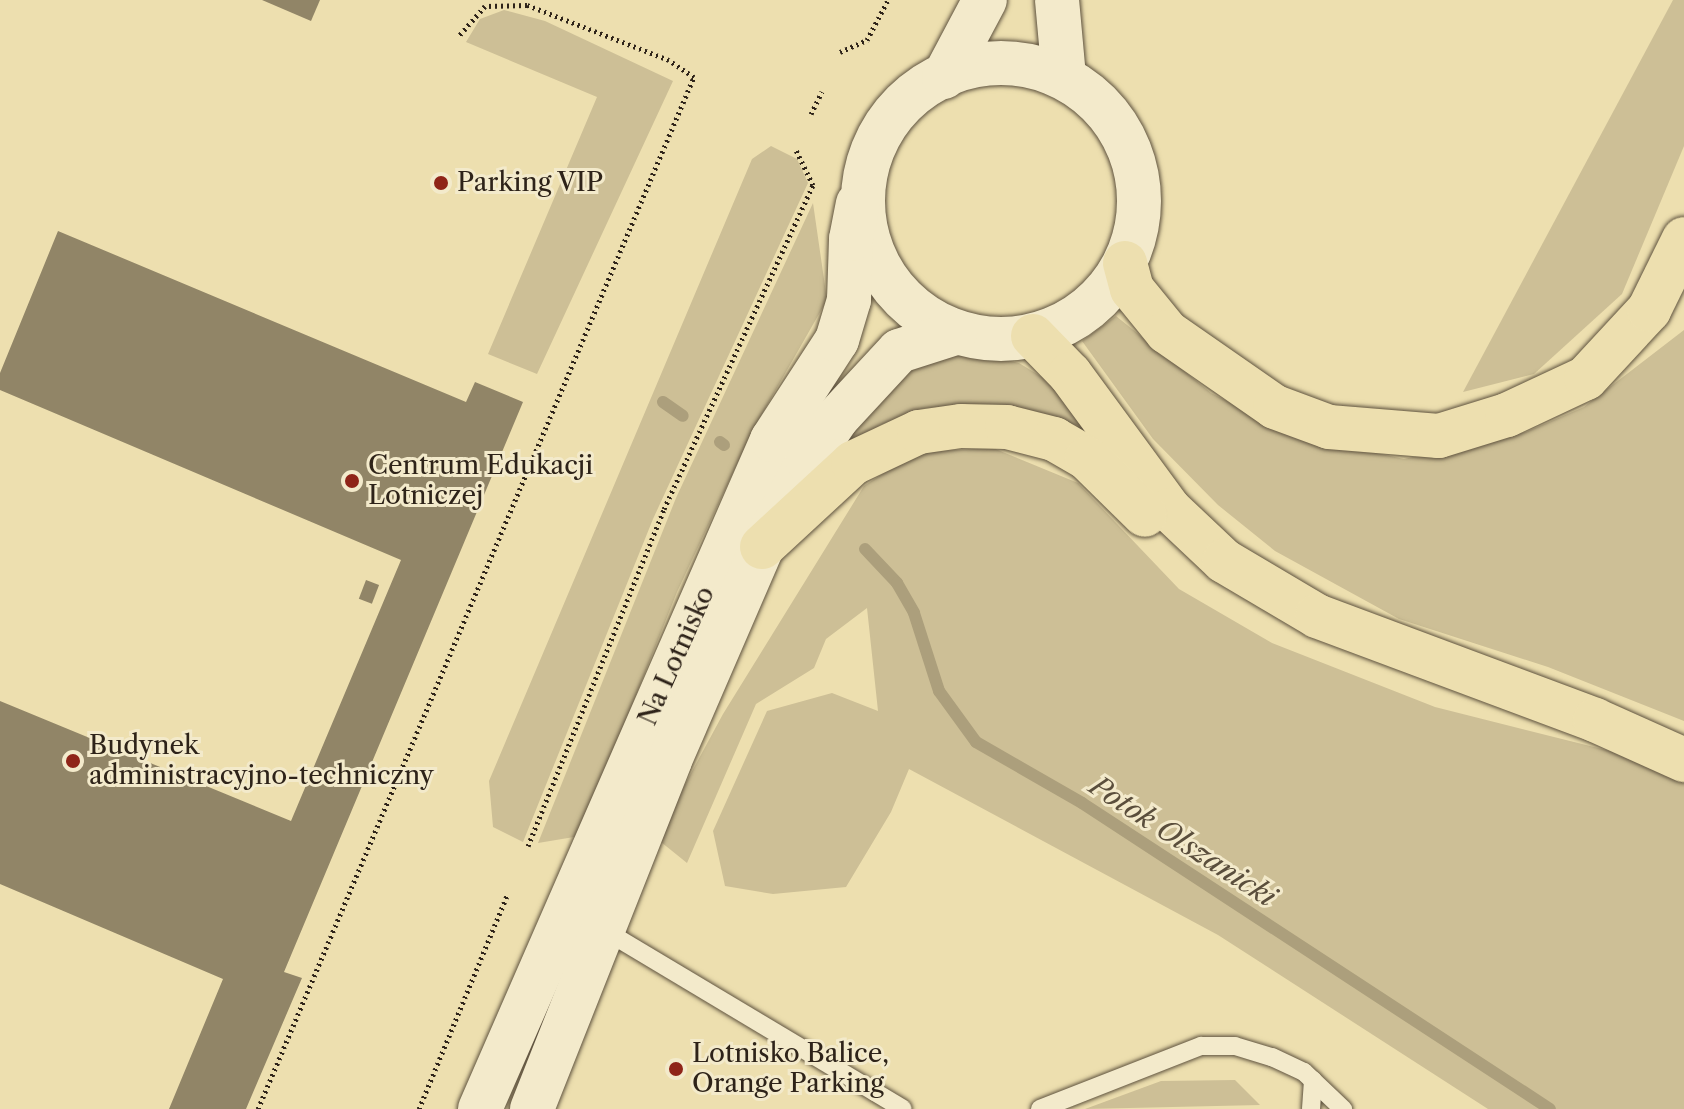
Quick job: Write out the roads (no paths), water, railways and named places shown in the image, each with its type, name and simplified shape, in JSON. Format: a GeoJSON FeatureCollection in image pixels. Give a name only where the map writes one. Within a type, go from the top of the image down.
{"type":"FeatureCollection","features":[{"type":"Feature","properties":{"kind":"highway"},"geometry":{"type":"LineString","coordinates":[[1125,263],[1132,289],[1167,332],[1275,407],[1329,427],[1439,436],[1507,415],[1586,378],[1649,310],[1684,239]]}},
{"type":"Feature","properties":{"kind":"highway"},"geometry":{"type":"LineString","coordinates":[[1033,336],[1070,374],[1170,510],[1211,548]]}},
{"type":"Feature","properties":{"kind":"highway"},"geometry":{"type":"LineString","coordinates":[[762,547],[853,463],[919,432],[961,426],[1007,427],[1054,439],[1087,458],[1149,520],[1211,548],[1317,616],[1595,720],[1684,760]]}},
{"type":"Feature","properties":{"kind":"main road"},"geometry":{"type":"LineString","coordinates":[[944,77],[985,0]]}},
{"type":"Feature","properties":{"kind":"main road"},"geometry":{"type":"LineString","coordinates":[[1057,0],[1064,77]]}},
{"type":"Feature","properties":{"kind":"main road"},"geometry":{"type":"LineString","coordinates":[[996,67],[1064,77],[1097,96],[1115,116],[1130,148],[1140,183],[1140,208],[1125,263],[1101,298],[1033,336],[1005,340],[955,333],[925,316],[877,263],[858,204],[863,170],[886,123],[904,103],[944,77],[996,67]]}},
{"type":"Feature","properties":{"kind":"main road","name":"Na Lotnisko"},"geometry":{"type":"LineString","coordinates":[[480,1109],[772,440],[837,340],[849,300],[851,239],[858,204]]}},
{"type":"Feature","properties":{"kind":"main road","name":"Na Lotnisko"},"geometry":{"type":"LineString","coordinates":[[532,1109],[670,760],[762,547],[808,461],[884,365],[917,342],[955,333]]}},
{"type":"Feature","properties":{"kind":"lane"},"geometry":{"type":"LineString","coordinates":[[604,930],[903,1109]]}},
{"type":"Feature","properties":{"kind":"lane"},"geometry":{"type":"LineString","coordinates":[[1040,1109],[1201,1046],[1235,1046],[1272,1057],[1313,1080],[1343,1109]]}},
{"type":"Feature","properties":{"kind":"lane"},"geometry":{"type":"LineString","coordinates":[[1311,1109],[1313,1080]]}},
{"type":"Feature","properties":{"kind":"waterway","name":"Potok Olszanicki"},"geometry":{"type":"LineString","coordinates":[[663,402],[683,416]]}},
{"type":"Feature","properties":{"kind":"waterway","name":"Potok Olszanicki"},"geometry":{"type":"LineString","coordinates":[[720,442],[724,445]]}},
{"type":"Feature","properties":{"kind":"waterway","name":"Potok Olszanicki"},"geometry":{"type":"LineString","coordinates":[[865,549],[897,583],[914,613],[939,691],[976,742],[1082,803],[1550,1109]]}},
{"type":"Feature","properties":{"kind":"place","name":"Parking VIP"},"geometry":{"type":"Point","coordinates":[441,183]}},
{"type":"Feature","properties":{"kind":"place","name":"Centrum Edukacji Lotniczej"},"geometry":{"type":"Point","coordinates":[352,481]}},
{"type":"Feature","properties":{"kind":"place","name":"Budynek administracyjno-techniczny"},"geometry":{"type":"Point","coordinates":[73,761]}},
{"type":"Feature","properties":{"kind":"place","name":"Lotnisko Balice, Orange Parking"},"geometry":{"type":"Point","coordinates":[676,1069]}}]}
